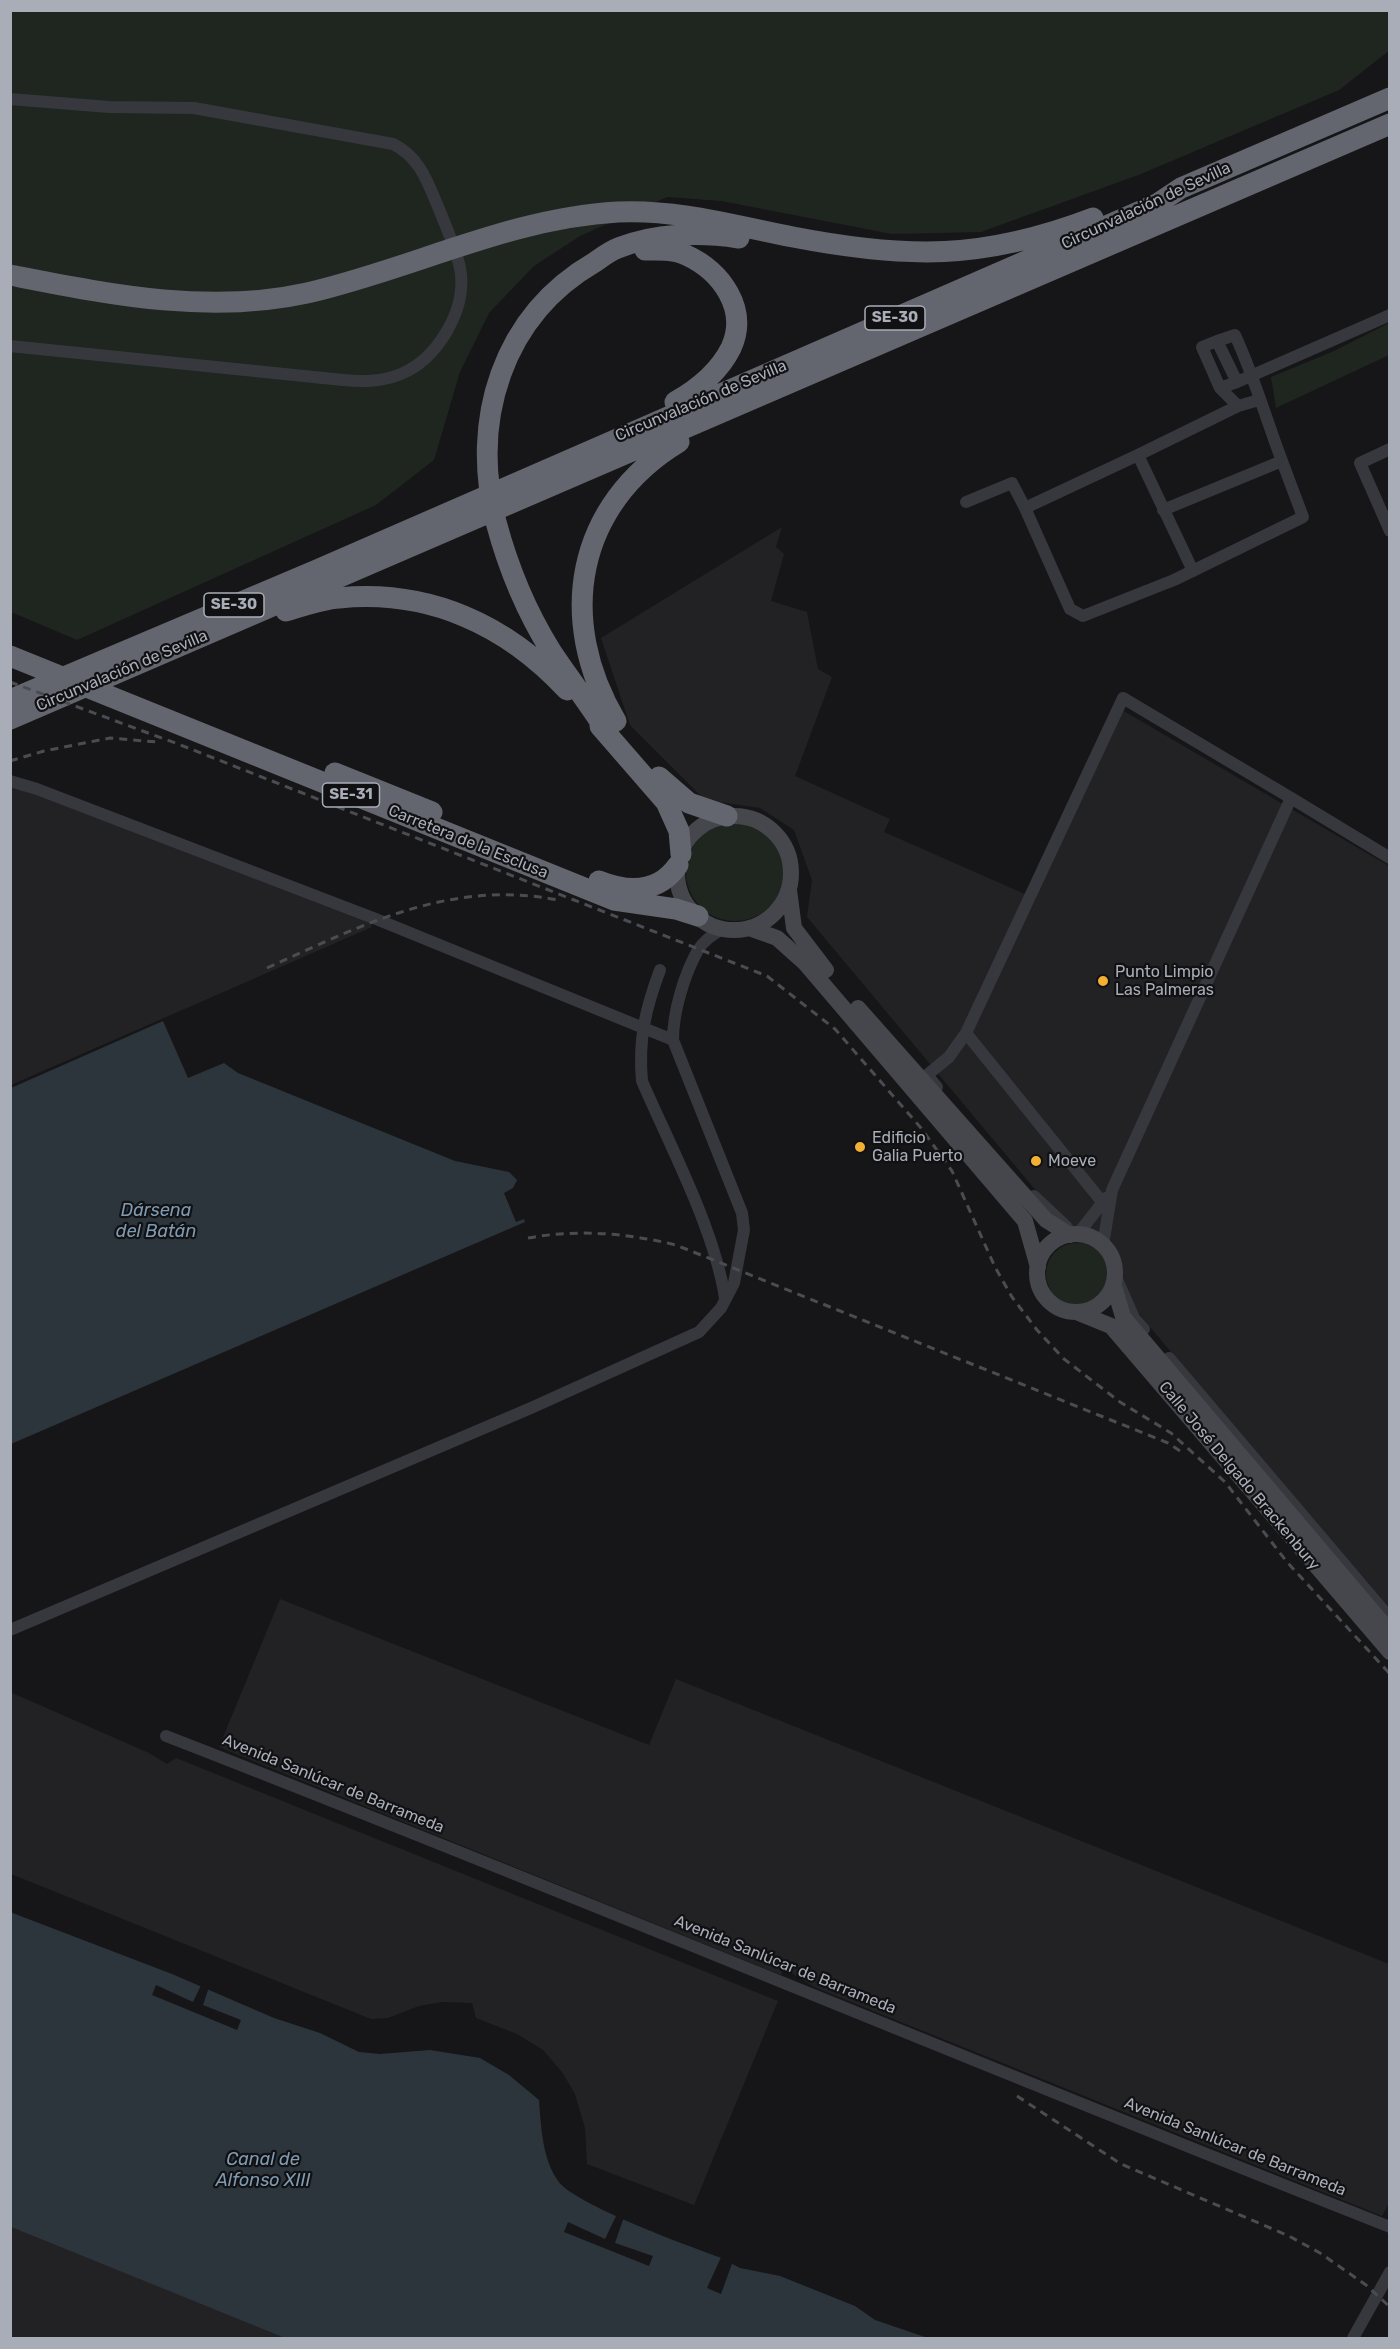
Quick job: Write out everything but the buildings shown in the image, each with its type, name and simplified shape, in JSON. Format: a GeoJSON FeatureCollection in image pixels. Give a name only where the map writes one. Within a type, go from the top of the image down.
{"type":"FeatureCollection","features":[{"type":"Feature","properties":{"kind":"highway","name":"Circunvalación de Sevilla"},"geometry":{"type":"LineString","coordinates":[[10,700],[151,641],[1157,204],[1181,188],[1389,98]]}},
{"type":"Feature","properties":{"kind":"highway","name":"Circunvalación de Sevilla"},"geometry":{"type":"LineString","coordinates":[[10,719],[1389,124]]}},
{"type":"Feature","properties":{"kind":"highway"},"geometry":{"type":"LineString","coordinates":[[10,274],[150,300],[194,303],[247,301],[304,294],[367,278],[517,228],[562,218],[620,212],[666,214],[728,222],[871,251],[922,254],[1010,244],[1058,230],[1152,193],[1181,188]]}},
{"type":"Feature","properties":{"kind":"highway"},"geometry":{"type":"LineString","coordinates":[[680,859],[679,831],[666,802],[552,651],[536,624],[507,556],[490,495],[488,434],[505,361],[523,325],[549,294],[616,249],[643,241],[706,235],[759,241],[851,258],[871,251]]}},
{"type":"Feature","properties":{"kind":"highway"},"geometry":{"type":"LineString","coordinates":[[601,258],[639,250],[664,249],[684,254],[710,268],[731,293],[736,319],[732,346],[715,373],[689,394],[606,442]]}},
{"type":"Feature","properties":{"kind":"highway"},"geometry":{"type":"LineString","coordinates":[[615,733],[585,647],[580,609],[585,569],[596,533],[624,487],[646,464],[738,406]]}},
{"type":"Feature","properties":{"kind":"highway"},"geometry":{"type":"LineString","coordinates":[[224,626],[338,598],[411,599],[443,607],[487,625],[531,655],[615,733],[666,785],[689,803],[727,816]]}},
{"type":"Feature","properties":{"kind":"highway","name":"Carretera de la Esclusa"},"geometry":{"type":"LineString","coordinates":[[10,641],[615,887],[632,889],[660,884],[680,859]]}},
{"type":"Feature","properties":{"kind":"highway","name":"Carretera de la Esclusa"},"geometry":{"type":"LineString","coordinates":[[10,656],[614,900],[676,909],[698,916]]}},
{"type":"Feature","properties":{"kind":"main road"},"geometry":{"type":"LineString","coordinates":[[749,928],[777,938],[805,963],[1025,1221],[1038,1267],[1038,1282],[1048,1301],[1061,1310],[1079,1313],[1100,1304],[1114,1280],[1113,1259],[1103,1245],[1087,1236],[1074,1234],[1046,1220],[857,1006],[815,957],[794,928],[789,890],[791,867],[785,846],[778,836],[770,828],[750,818],[727,816],[702,826],[689,838],[680,859],[682,894],[698,916],[723,929],[749,928],[760,924],[778,910],[789,890]]}},
{"type":"Feature","properties":{"kind":"main road"},"geometry":{"type":"LineString","coordinates":[[1038,1267],[1046,1248],[1057,1239],[1074,1234]]}},
{"type":"Feature","properties":{"kind":"main road","name":"Calle José Delgado Brackenbury"},"geometry":{"type":"LineString","coordinates":[[1114,1280],[1124,1317],[1389,1632]]}},
{"type":"Feature","properties":{"kind":"main road","name":"Calle José Delgado Brackenbury"},"geometry":{"type":"LineString","coordinates":[[1079,1313],[1111,1326],[1389,1652]]}},
{"type":"Feature","properties":{"kind":"street"},"geometry":{"type":"LineString","coordinates":[[10,99],[109,107],[170,106],[203,109],[393,144],[404,149],[425,175],[458,260],[461,276],[457,311],[447,330],[419,362],[404,373],[385,379],[343,380],[10,346]]}},
{"type":"Feature","properties":{"kind":"street"},"geometry":{"type":"LineString","coordinates":[[1220,388],[1389,315]]}},
{"type":"Feature","properties":{"kind":"street"},"geometry":{"type":"LineString","coordinates":[[966,502],[1012,483],[1070,609],[1083,616],[1193,571],[1303,517],[1259,400],[1253,375],[1235,335],[1202,347],[1220,388],[1238,406]]}},
{"type":"Feature","properties":{"kind":"street"},"geometry":{"type":"LineString","coordinates":[[1217,341],[1237,382]]}},
{"type":"Feature","properties":{"kind":"street"},"geometry":{"type":"LineString","coordinates":[[1025,508],[1238,406],[1259,400]]}},
{"type":"Feature","properties":{"kind":"street"},"geometry":{"type":"LineString","coordinates":[[1389,449],[1360,463],[1389,531]]}},
{"type":"Feature","properties":{"kind":"street"},"geometry":{"type":"LineString","coordinates":[[1138,455],[1193,571]]}},
{"type":"Feature","properties":{"kind":"street"},"geometry":{"type":"LineString","coordinates":[[1163,510],[1282,461]]}},
{"type":"Feature","properties":{"kind":"street"},"geometry":{"type":"LineString","coordinates":[[927,1075],[949,1057],[966,1033],[1123,698],[1389,858]]}},
{"type":"Feature","properties":{"kind":"street"},"geometry":{"type":"LineString","coordinates":[[10,781],[376,919],[673,1040]]}},
{"type":"Feature","properties":{"kind":"street"},"geometry":{"type":"LineString","coordinates":[[857,1006],[927,1075],[1028,1191],[1074,1234],[1112,1190],[1291,798]]}},
{"type":"Feature","properties":{"kind":"street"},"geometry":{"type":"LineString","coordinates":[[10,1630],[683,1340],[711,1322],[738,1270],[744,1230],[742,1213],[673,1040],[674,1013],[698,950],[709,937],[723,929]]}},
{"type":"Feature","properties":{"kind":"street"},"geometry":{"type":"LineString","coordinates":[[660,970],[642,1029],[639,1054],[642,1080],[710,1242],[720,1269],[724,1298]]}},
{"type":"Feature","properties":{"kind":"street"},"geometry":{"type":"LineString","coordinates":[[966,1033],[1103,1203]]}},
{"type":"Feature","properties":{"kind":"street"},"geometry":{"type":"LineString","coordinates":[[1103,1245],[1112,1190]]}},
{"type":"Feature","properties":{"kind":"street"},"geometry":{"type":"LineString","coordinates":[[1114,1280],[1134,1318],[1389,1618]]}},
{"type":"Feature","properties":{"kind":"street","name":"Avenida Sanlúcar de Barrameda"},"geometry":{"type":"LineString","coordinates":[[166,1736],[649,1927],[827,2002],[1389,2227]]}},
{"type":"Feature","properties":{"kind":"street"},"geometry":{"type":"LineString","coordinates":[[1353,2338],[1389,2272]]}},
{"type":"Feature","properties":{"kind":"shaded area"},"geometry":{"type":"Polygon","coordinates":[[[1389,10],[1390,50],[1339,90],[1141,174],[981,232],[892,234],[721,201],[667,197],[580,236],[534,266],[489,313],[460,372],[434,460],[376,505],[77,640],[11,612],[10,11],[1389,10]]]}},
{"type":"Feature","properties":{"kind":"shaded area"},"geometry":{"type":"Polygon","coordinates":[[[1389,323],[1389,355],[1276,408],[1271,377],[1334,351],[1389,323]]]}},
{"type":"Feature","properties":{"kind":"shaded area"},"geometry":{"type":"Polygon","coordinates":[[[782,527],[776,547],[784,554],[771,601],[807,612],[818,669],[832,677],[795,776],[890,819],[884,832],[1034,898],[1122,710],[1389,866],[1389,1607],[1186,1370],[807,917],[812,880],[794,830],[760,808],[705,800],[630,725],[601,638],[782,527]]]}},
{"type":"Feature","properties":{"kind":"shaded area"},"geometry":{"type":"Polygon","coordinates":[[[10,786],[32,791],[368,920],[372,927],[11,1085],[10,786]]]}},
{"type":"Feature","properties":{"kind":"shaded area"},"geometry":{"type":"Polygon","coordinates":[[[735,823],[754,827],[770,837],[780,853],[784,872],[780,891],[770,907],[754,917],[735,921],[716,917],[700,907],[690,891],[686,872],[690,853],[700,837],[716,827],[735,823]]]}},
{"type":"Feature","properties":{"kind":"shaded area"},"geometry":{"type":"Polygon","coordinates":[[[1077,1243],[1089,1245],[1099,1252],[1106,1262],[1108,1274],[1106,1286],[1099,1296],[1089,1303],[1077,1305],[1065,1303],[1055,1296],[1048,1286],[1046,1274],[1048,1262],[1055,1252],[1065,1245],[1077,1243]]]}},
{"type":"Feature","properties":{"kind":"shaded area"},"geometry":{"type":"Polygon","coordinates":[[[280,1599],[649,1745],[676,1679],[1389,1964],[1389,2203],[1382,2216],[814,1987],[784,1968],[781,1975],[219,1747],[280,1599]]]}},
{"type":"Feature","properties":{"kind":"shaded area"},"geometry":{"type":"Polygon","coordinates":[[[10,1692],[149,1753],[167,1764],[176,1758],[778,2001],[694,2205],[587,2164],[585,2128],[575,2094],[562,2072],[543,2050],[517,2034],[476,2018],[472,2003],[442,2002],[419,2006],[388,2018],[371,2019],[11,1874],[10,1692]]]}},
{"type":"Feature","properties":{"kind":"shaded area"},"geometry":{"type":"Polygon","coordinates":[[[11,2227],[286,2338],[11,2338],[11,2227]]]}},
{"type":"Feature","properties":{"kind":"water","name":"Dársena del Batán"},"geometry":{"type":"Polygon","coordinates":[[[163,1021],[188,1078],[224,1063],[238,1073],[455,1161],[509,1172],[517,1180],[513,1188],[504,1193],[516,1222],[524,1219],[525,1222],[11,1444],[11,1088],[163,1021]]]}},
{"type":"Feature","properties":{"kind":"water","name":"Canal de Alfonso XIII"},"geometry":{"type":"Polygon","coordinates":[[[10,1912],[172,1974],[274,2018],[320,2033],[359,2052],[380,2054],[430,2050],[480,2058],[509,2075],[539,2100],[543,2142],[549,2162],[558,2181],[568,2190],[608,2212],[719,2257],[740,2268],[780,2276],[855,2306],[875,2320],[928,2338],[285,2338],[11,2227],[10,1912]]]}},
{"type":"Feature","properties":{"kind":"pier"},"geometry":{"type":"Polygon","coordinates":[[[202,1983],[209,1987],[203,2005],[241,2020],[237,2030],[152,1995],[156,1985],[193,2002],[202,1983]]]}},
{"type":"Feature","properties":{"kind":"pier"},"geometry":{"type":"Polygon","coordinates":[[[617,2214],[624,2217],[615,2243],[653,2256],[649,2266],[564,2232],[568,2222],[605,2239],[617,2214]]]}},
{"type":"Feature","properties":{"kind":"pier"},"geometry":{"type":"Polygon","coordinates":[[[722,2255],[733,2261],[721,2294],[707,2288],[722,2255]]]}},
{"type":"Feature","properties":{"kind":"railway"},"geometry":{"type":"LineString","coordinates":[[10,682],[178,744],[767,976],[835,1029],[921,1128],[952,1171],[995,1267],[1012,1297],[1037,1330],[1064,1359],[1120,1402],[1171,1433],[1225,1482],[1287,1562],[1390,1674]]}},
{"type":"Feature","properties":{"kind":"railway"},"geometry":{"type":"LineString","coordinates":[[10,761],[44,751],[110,738],[157,742]]}},
{"type":"Feature","properties":{"kind":"railway"},"geometry":{"type":"LineString","coordinates":[[267,968],[373,922],[444,901],[481,896],[519,895],[558,900]]}},
{"type":"Feature","properties":{"kind":"railway"},"geometry":{"type":"LineString","coordinates":[[528,1238],[584,1233],[620,1235],[676,1245],[1168,1443],[1183,1453]]}},
{"type":"Feature","properties":{"kind":"railway"},"geometry":{"type":"LineString","coordinates":[[1017,2096],[1121,2164],[1289,2236],[1320,2253],[1366,2285],[1390,2307]]}},
{"type":"Feature","properties":{"kind":"place","name":"Punto Limpio Las Palmeras"},"geometry":{"type":"Point","coordinates":[1103,981]}},
{"type":"Feature","properties":{"kind":"place","name":"Edificio Galia Puerto"},"geometry":{"type":"Point","coordinates":[860,1147]}},
{"type":"Feature","properties":{"kind":"place","name":"Moeve"},"geometry":{"type":"Point","coordinates":[1036,1161]}}]}
